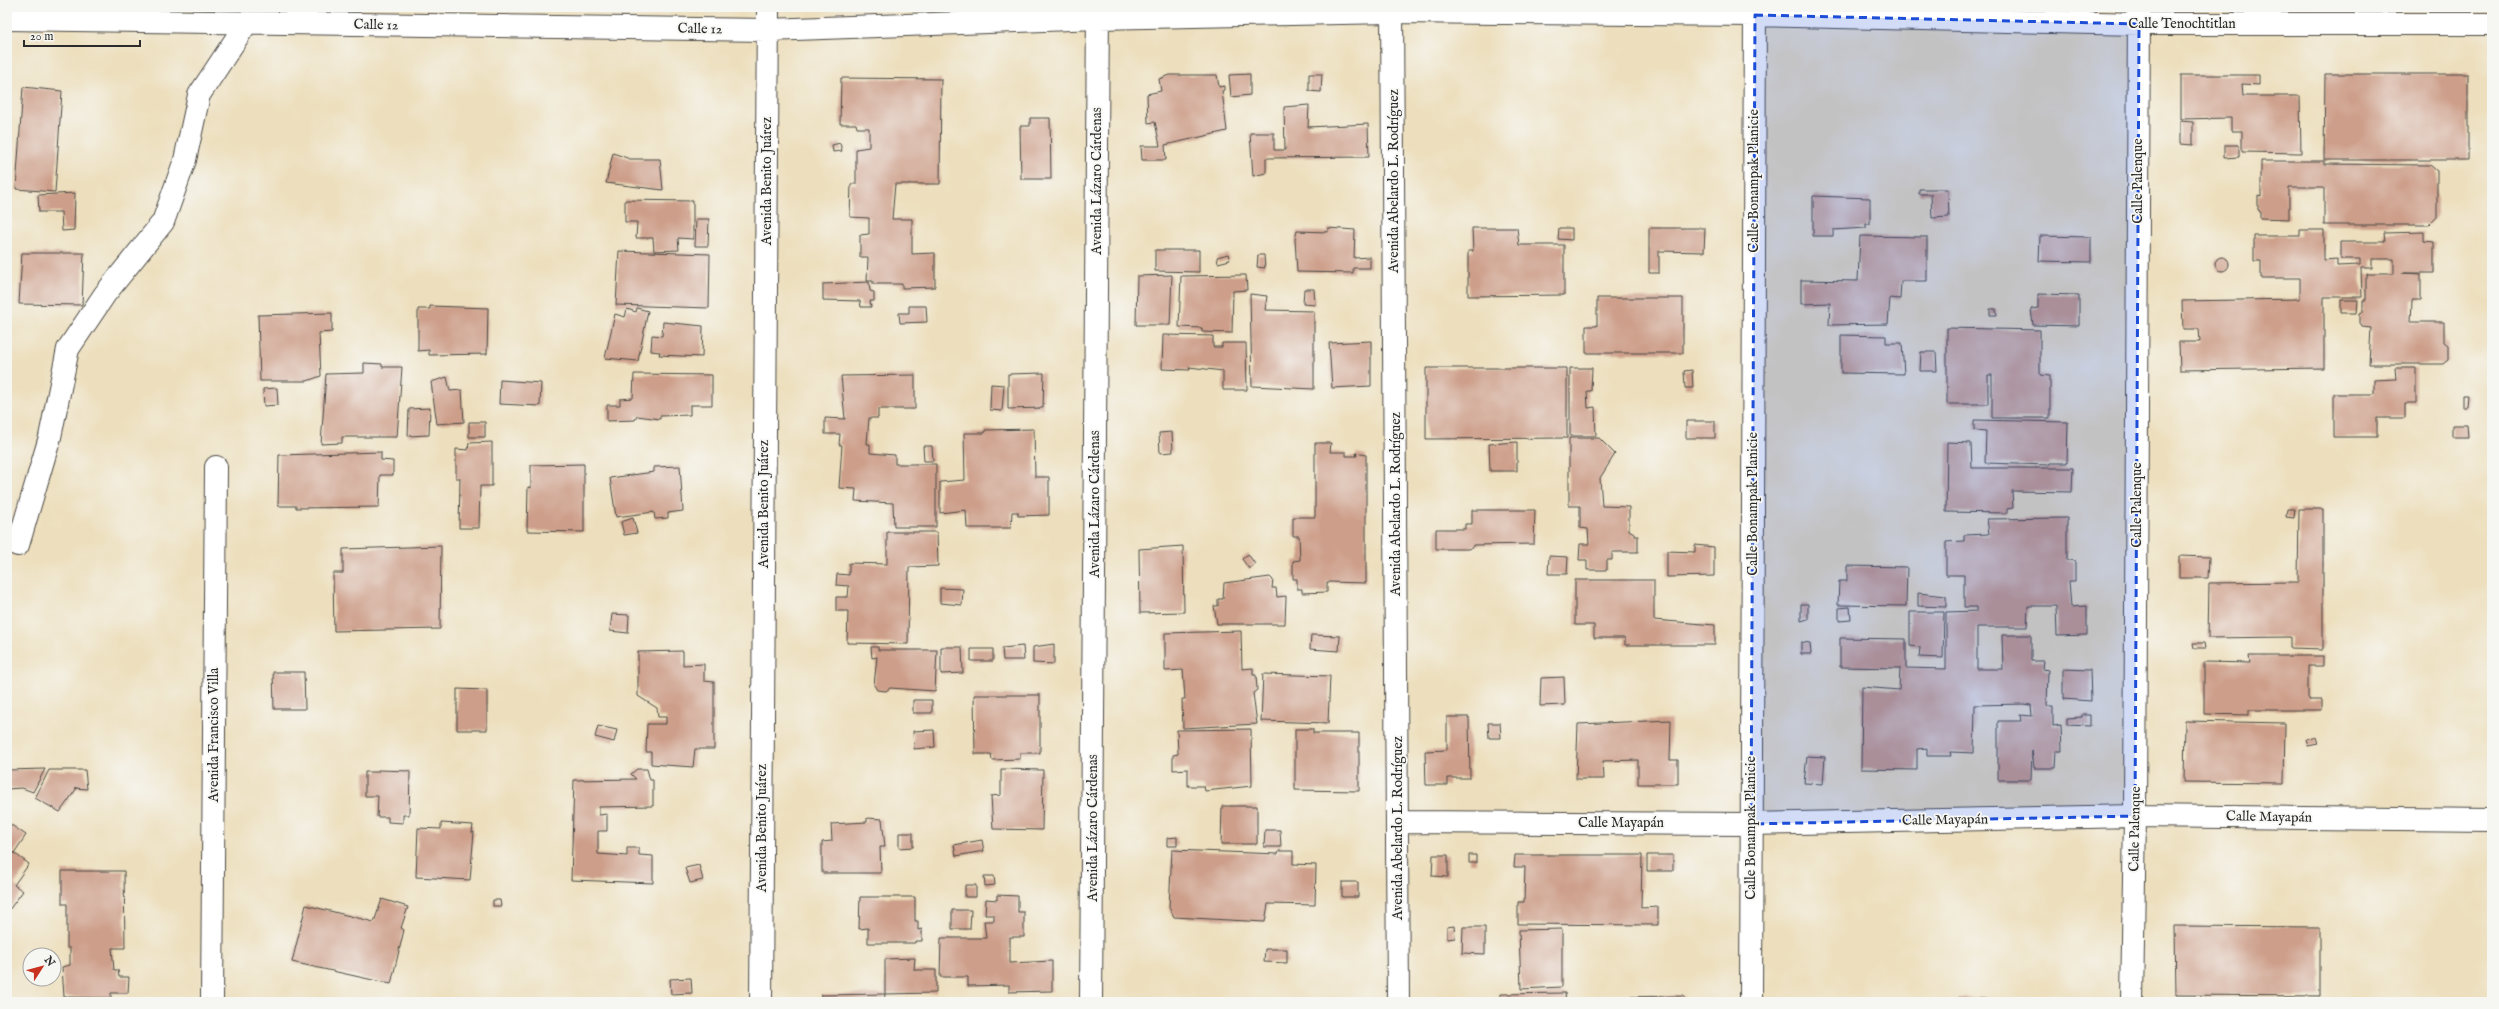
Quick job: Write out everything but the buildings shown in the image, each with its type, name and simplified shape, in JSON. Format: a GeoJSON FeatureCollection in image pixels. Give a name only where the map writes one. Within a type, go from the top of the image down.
{"type":"FeatureCollection","features":[{"type":"Feature","properties":{"kind":"street","name":"Avenida Benito Juárez"},"geometry":{"type":"LineString","coordinates":[[761,1002],[768,7]]}},
{"type":"Feature","properties":{"kind":"street","name":"Calle 12"},"geometry":{"type":"LineString","coordinates":[[7,19],[191,15],[246,24],[768,30],[1098,12],[1392,9]]}},
{"type":"Feature","properties":{"kind":"street","name":"Calle Tenochtitlan"},"geometry":{"type":"LineString","coordinates":[[1392,9],[1755,11],[2139,16],[2492,24]]}},
{"type":"Feature","properties":{"kind":"street","name":"Avenida Abelardo L. Rodríguez"},"geometry":{"type":"LineString","coordinates":[[1392,9],[1398,1002]]}},
{"type":"Feature","properties":{"kind":"street","name":"Calle Bonampak Planicie"},"geometry":{"type":"LineString","coordinates":[[1751,1002],[1755,11]]}},
{"type":"Feature","properties":{"kind":"street","name":"Avenida Lázaro Cárdenas"},"geometry":{"type":"LineString","coordinates":[[1091,1002],[1098,12]]}},
{"type":"Feature","properties":{"kind":"street","name":"Calle Palenque"},"geometry":{"type":"LineString","coordinates":[[2132,1002],[2135,816],[2139,16]]}},
{"type":"Feature","properties":{"kind":"street"},"geometry":{"type":"LineString","coordinates":[[18,545],[50,438],[68,349],[105,294],[163,222],[185,160],[199,96],[246,24]]}},
{"type":"Feature","properties":{"kind":"street","name":"Avenida Francisco Villa"},"geometry":{"type":"LineString","coordinates":[[212,1002],[216,467]]}},
{"type":"Feature","properties":{"kind":"street","name":"Calle Mayapán"},"geometry":{"type":"LineString","coordinates":[[1398,822],[1751,824],[2135,816],[2492,820]]}},
{"type":"Feature","properties":{"kind":"highlighted area"},"geometry":{"type":"Polygon","coordinates":[[[1755,15],[2139,24],[2135,816],[1751,824],[1755,15]]]}}]}
